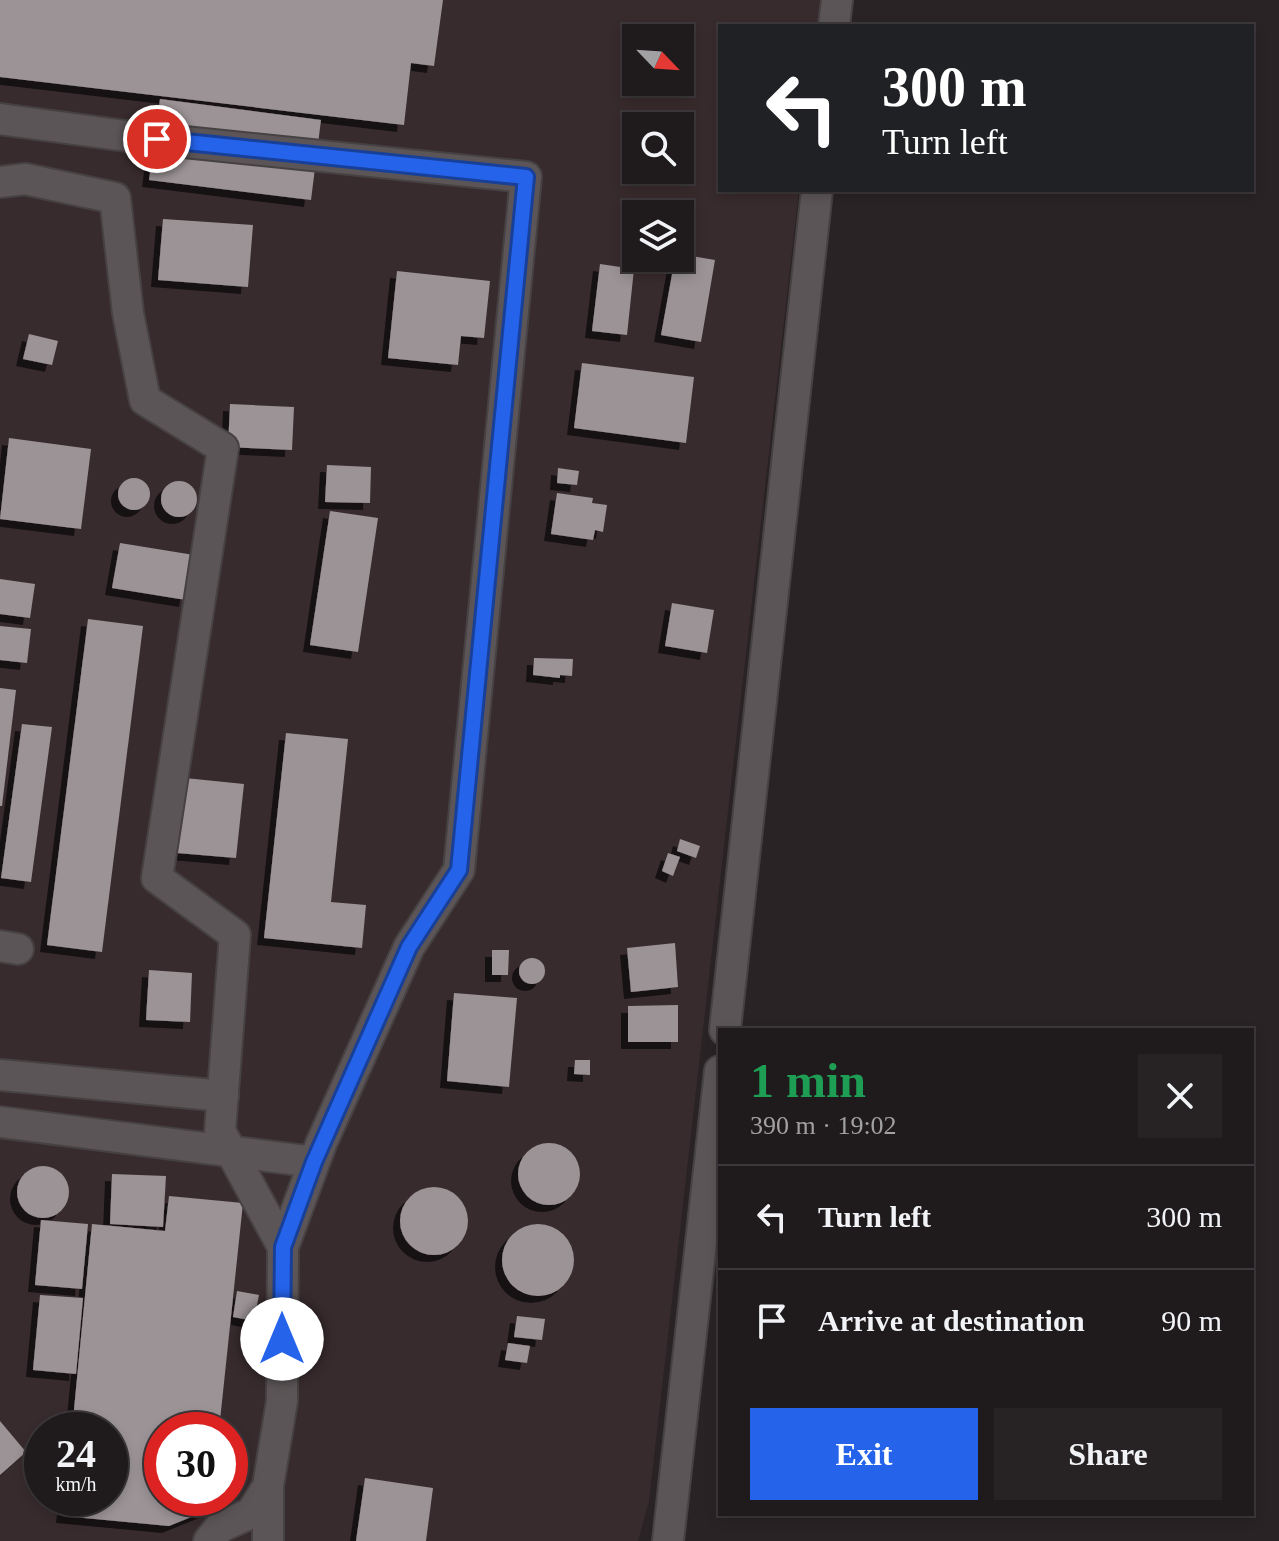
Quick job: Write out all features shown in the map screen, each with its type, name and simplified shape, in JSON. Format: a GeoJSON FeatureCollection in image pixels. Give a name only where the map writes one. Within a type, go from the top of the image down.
{"type":"FeatureCollection","features":[{"type":"Feature","properties":{"kind":"street"},"geometry":{"type":"LineString","coordinates":[[834,24],[837,0]]}},
{"type":"Feature","properties":{"kind":"street"},"geometry":{"type":"LineString","coordinates":[[0,119],[126,136],[526,177],[459,870],[409,947],[314,1162],[283,1247],[282,1401],[268,1486],[268,1541]]}},
{"type":"Feature","properties":{"kind":"street"},"geometry":{"type":"LineString","coordinates":[[0,182],[25,179],[115,198],[128,313],[145,400],[223,448],[157,878],[235,935],[220,1131],[283,1247]]}},
{"type":"Feature","properties":{"kind":"street"},"geometry":{"type":"LineString","coordinates":[[725,1028],[817,192]]}},
{"type":"Feature","properties":{"kind":"street"},"geometry":{"type":"LineString","coordinates":[[0,1075],[223,1096]]}},
{"type":"Feature","properties":{"kind":"street"},"geometry":{"type":"LineString","coordinates":[[668,1541],[718,1089]]}},
{"type":"Feature","properties":{"kind":"street"},"geometry":{"type":"LineString","coordinates":[[0,1122],[314,1162]]}},
{"type":"Feature","properties":{"kind":"street"},"geometry":{"type":"LineString","coordinates":[[209,1541],[220,1527],[251,1513],[268,1486]]}},
{"type":"Feature","properties":{"kind":"shaded area"},"geometry":{"type":"Polygon","coordinates":[[[0,0],[820,0],[818,24],[718,24],[718,192],[799,192],[649,1501],[638,1541],[0,1541],[0,0]]]}},
{"type":"Feature","properties":{"kind":"building"},"geometry":{"type":"Polygon","coordinates":[[[0,0],[443,0],[434,66],[411,63],[404,125],[0,77],[0,0]]]}},
{"type":"Feature","properties":{"kind":"building"},"geometry":{"type":"Polygon","coordinates":[[[160,99],[321,120],[311,200],[149,180],[160,99]]]}},
{"type":"Feature","properties":{"kind":"building"},"geometry":{"type":"Polygon","coordinates":[[[163,219],[253,225],[248,287],[158,280],[163,219]]]}},
{"type":"Feature","properties":{"kind":"building"},"geometry":{"type":"Polygon","coordinates":[[[694,256],[715,260],[701,342],[661,335],[672,272],[694,272],[694,256]]]}},
{"type":"Feature","properties":{"kind":"building"},"geometry":{"type":"Polygon","coordinates":[[[600,264],[622,267],[622,272],[634,272],[627,335],[592,331],[600,264]]]}},
{"type":"Feature","properties":{"kind":"building"},"geometry":{"type":"Polygon","coordinates":[[[397,271],[490,281],[484,338],[461,336],[458,365],[388,358],[397,271]]]}},
{"type":"Feature","properties":{"kind":"building"},"geometry":{"type":"Polygon","coordinates":[[[29,334],[58,341],[52,365],[23,359],[29,334]]]}},
{"type":"Feature","properties":{"kind":"building"},"geometry":{"type":"Polygon","coordinates":[[[582,363],[694,377],[686,443],[574,428],[582,363]]]}},
{"type":"Feature","properties":{"kind":"building"},"geometry":{"type":"Polygon","coordinates":[[[230,404],[294,407],[292,450],[228,447],[230,404]]]}},
{"type":"Feature","properties":{"kind":"building"},"geometry":{"type":"Polygon","coordinates":[[[9,438],[91,449],[81,529],[0,519],[9,438]]]}},
{"type":"Feature","properties":{"kind":"building"},"geometry":{"type":"Polygon","coordinates":[[[327,465],[371,467],[370,503],[325,502],[327,465]]]}},
{"type":"Feature","properties":{"kind":"building"},"geometry":{"type":"Polygon","coordinates":[[[558,468],[579,471],[577,485],[557,483],[558,468]]]}},
{"type":"Feature","properties":{"kind":"building"},"geometry":{"type":"Polygon","coordinates":[[[134,478],[145,483],[150,494],[145,505],[134,510],[123,505],[118,494],[123,483],[134,478]]]}},
{"type":"Feature","properties":{"kind":"building"},"geometry":{"type":"Polygon","coordinates":[[[179,481],[192,486],[197,499],[192,512],[179,517],[166,512],[161,499],[166,486],[179,481]]]}},
{"type":"Feature","properties":{"kind":"building"},"geometry":{"type":"Polygon","coordinates":[[[557,493],[593,498],[592,503],[607,505],[603,532],[595,530],[593,540],[551,534],[557,493]]]}},
{"type":"Feature","properties":{"kind":"building"},"geometry":{"type":"Polygon","coordinates":[[[330,511],[378,518],[358,652],[310,645],[330,511]]]}},
{"type":"Feature","properties":{"kind":"building"},"geometry":{"type":"Polygon","coordinates":[[[120,543],[194,555],[186,600],[112,588],[120,543]]]}},
{"type":"Feature","properties":{"kind":"building"},"geometry":{"type":"Polygon","coordinates":[[[0,579],[35,584],[30,618],[0,614],[0,579]]]}},
{"type":"Feature","properties":{"kind":"building"},"geometry":{"type":"Polygon","coordinates":[[[672,603],[714,610],[707,653],[665,646],[672,603]]]}},
{"type":"Feature","properties":{"kind":"building"},"geometry":{"type":"Polygon","coordinates":[[[88,619],[143,626],[102,952],[47,945],[88,619]]]}},
{"type":"Feature","properties":{"kind":"building"},"geometry":{"type":"Polygon","coordinates":[[[0,626],[31,629],[27,663],[0,660],[0,626]]]}},
{"type":"Feature","properties":{"kind":"building"},"geometry":{"type":"Polygon","coordinates":[[[534,658],[573,659],[572,676],[533,675],[534,658]]]}},
{"type":"Feature","properties":{"kind":"building"},"geometry":{"type":"Polygon","coordinates":[[[0,688],[16,690],[2,806],[0,806],[0,688]]]}},
{"type":"Feature","properties":{"kind":"building"},"geometry":{"type":"Polygon","coordinates":[[[22,724],[52,727],[31,882],[1,878],[22,724]]]}},
{"type":"Feature","properties":{"kind":"building"},"geometry":{"type":"Polygon","coordinates":[[[286,733],[348,739],[331,902],[366,905],[362,948],[264,938],[286,733]]]}},
{"type":"Feature","properties":{"kind":"building"},"geometry":{"type":"Polygon","coordinates":[[[185,778],[244,784],[236,858],[177,853],[185,778]]]}},
{"type":"Feature","properties":{"kind":"building"},"geometry":{"type":"Polygon","coordinates":[[[680,839],[700,846],[696,858],[677,851],[680,839]]]}},
{"type":"Feature","properties":{"kind":"building"},"geometry":{"type":"Polygon","coordinates":[[[668,853],[680,857],[673,876],[662,871],[668,853]]]}},
{"type":"Feature","properties":{"kind":"building"},"geometry":{"type":"Polygon","coordinates":[[[675,943],[678,987],[631,992],[627,948],[675,943]]]}},
{"type":"Feature","properties":{"kind":"building"},"geometry":{"type":"Polygon","coordinates":[[[492,950],[509,950],[508,975],[492,975],[492,950]]]}},
{"type":"Feature","properties":{"kind":"building"},"geometry":{"type":"Polygon","coordinates":[[[532,958],[541,962],[545,971],[541,980],[532,984],[523,980],[519,971],[523,962],[532,958]]]}},
{"type":"Feature","properties":{"kind":"building"},"geometry":{"type":"Polygon","coordinates":[[[149,970],[192,973],[190,1022],[146,1020],[149,970]]]}},
{"type":"Feature","properties":{"kind":"building"},"geometry":{"type":"Polygon","coordinates":[[[454,993],[517,998],[509,1087],[447,1081],[454,993]]]}},
{"type":"Feature","properties":{"kind":"building"},"geometry":{"type":"Polygon","coordinates":[[[678,1005],[678,1042],[628,1042],[628,1006],[678,1005]]]}},
{"type":"Feature","properties":{"kind":"building"},"geometry":{"type":"Polygon","coordinates":[[[575,1060],[590,1060],[590,1075],[574,1074],[575,1060]]]}},
{"type":"Feature","properties":{"kind":"building"},"geometry":{"type":"Polygon","coordinates":[[[543,1143],[555,1143],[571,1152],[578,1162],[578,1186],[571,1196],[555,1205],[543,1205],[523,1191],[518,1180],[518,1168],[532,1148],[543,1143]]]}},
{"type":"Feature","properties":{"kind":"building"},"geometry":{"type":"Polygon","coordinates":[[[43,1166],[61,1174],[69,1192],[61,1210],[43,1218],[25,1210],[17,1192],[25,1174],[43,1166]]]}},
{"type":"Feature","properties":{"kind":"building"},"geometry":{"type":"Polygon","coordinates":[[[112,1174],[166,1176],[163,1227],[110,1224],[112,1174]]]}},
{"type":"Feature","properties":{"kind":"building"},"geometry":{"type":"Polygon","coordinates":[[[441,1187],[462,1202],[468,1221],[466,1234],[458,1245],[441,1255],[427,1255],[410,1245],[402,1234],[400,1214],[410,1197],[421,1189],[441,1187]]]}},
{"type":"Feature","properties":{"kind":"building"},"geometry":{"type":"Polygon","coordinates":[[[169,1196],[243,1203],[221,1412],[144,1412],[144,1516],[194,1516],[169,1526],[63,1516],[128,1516],[128,1412],[74,1412],[92,1224],[165,1231],[169,1196]]]}},
{"type":"Feature","properties":{"kind":"building"},"geometry":{"type":"Polygon","coordinates":[[[41,1220],[88,1224],[82,1289],[35,1285],[41,1220]]]}},
{"type":"Feature","properties":{"kind":"building"},"geometry":{"type":"Polygon","coordinates":[[[538,1224],[558,1230],[568,1240],[574,1260],[568,1280],[558,1290],[538,1296],[518,1290],[508,1280],[502,1260],[508,1240],[518,1230],[538,1224]]]}},
{"type":"Feature","properties":{"kind":"building"},"geometry":{"type":"Polygon","coordinates":[[[237,1291],[259,1295],[254,1321],[233,1317],[237,1291]]]}},
{"type":"Feature","properties":{"kind":"building"},"geometry":{"type":"Polygon","coordinates":[[[40,1295],[83,1298],[76,1374],[33,1370],[40,1295]]]}},
{"type":"Feature","properties":{"kind":"building"},"geometry":{"type":"Polygon","coordinates":[[[517,1316],[545,1319],[542,1340],[514,1337],[517,1316]]]}},
{"type":"Feature","properties":{"kind":"building"},"geometry":{"type":"Polygon","coordinates":[[[508,1343],[530,1346],[527,1363],[505,1360],[508,1343]]]}},
{"type":"Feature","properties":{"kind":"building"},"geometry":{"type":"Polygon","coordinates":[[[0,1421],[24,1450],[24,1454],[0,1475],[0,1421]]]}},
{"type":"Feature","properties":{"kind":"building"},"geometry":{"type":"Polygon","coordinates":[[[365,1478],[433,1488],[426,1541],[356,1541],[365,1478]]]}},
{"type":"Feature","properties":{"kind":"route"},"geometry":{"type":"LineString","coordinates":[[157,139],[340,155],[526,177],[459,870],[409,947],[314,1162],[283,1247],[282,1339]]}}]}
